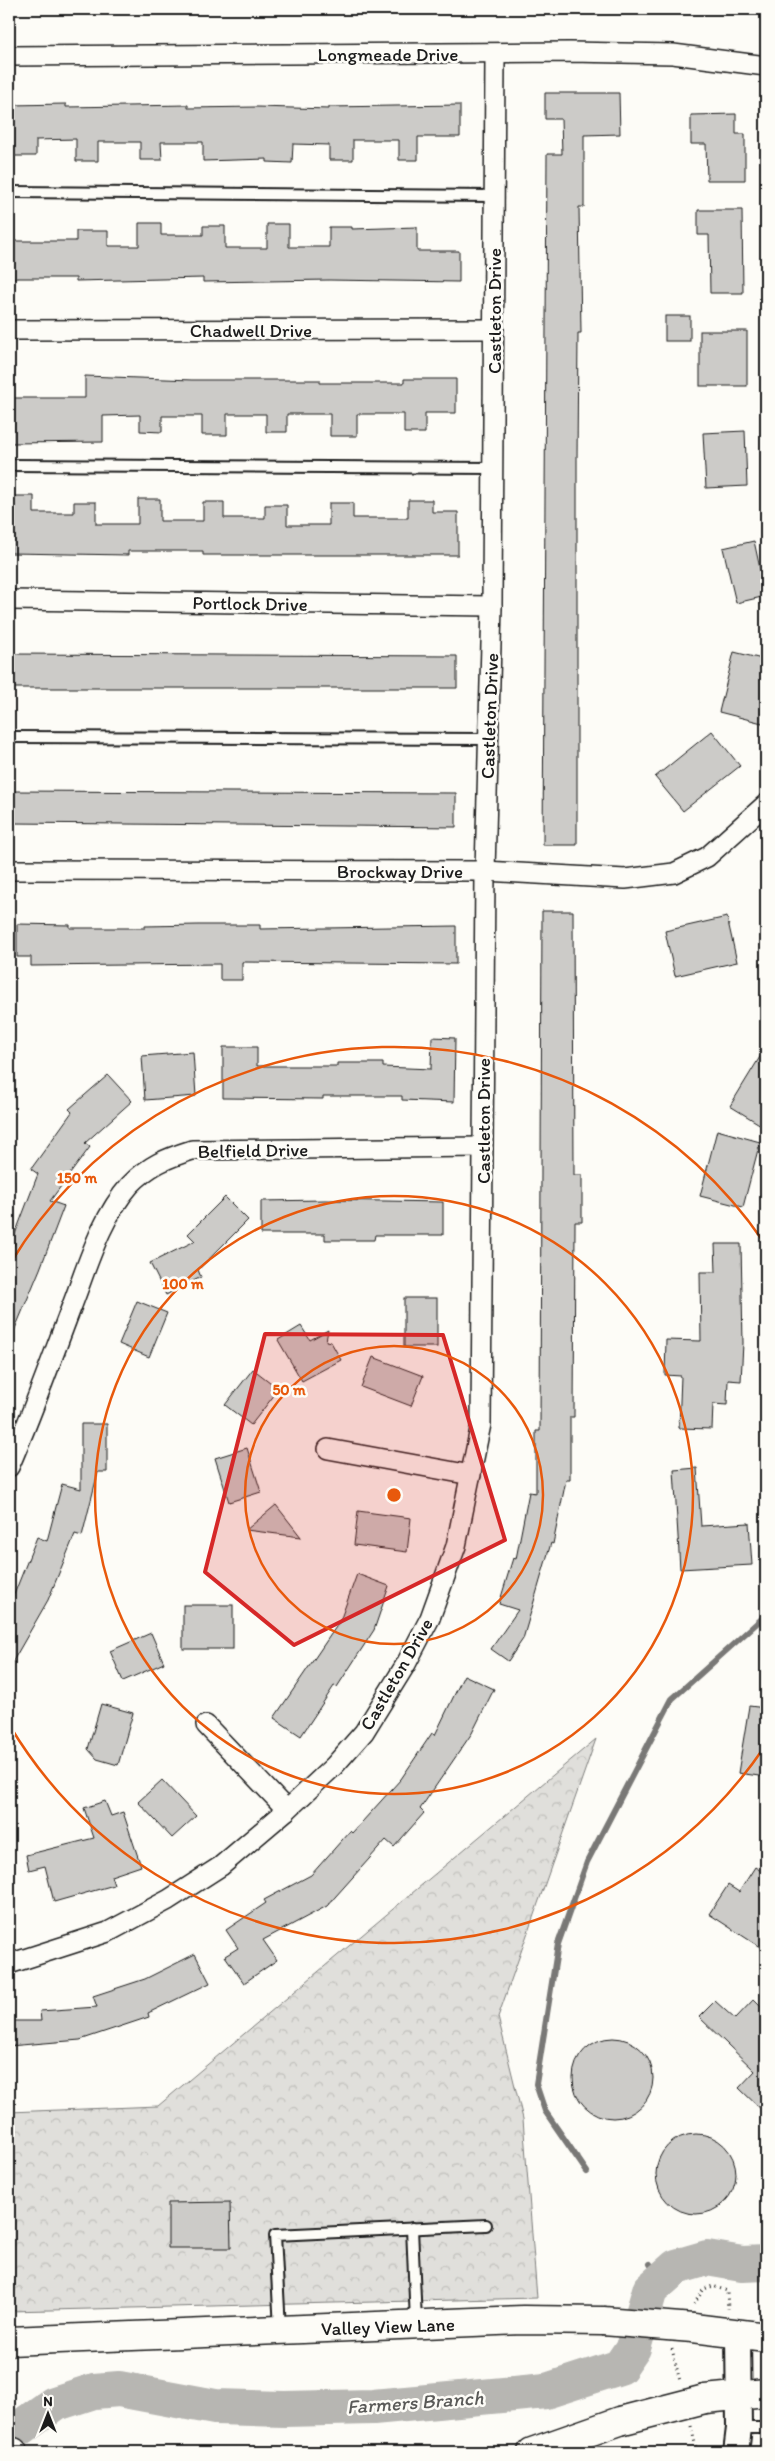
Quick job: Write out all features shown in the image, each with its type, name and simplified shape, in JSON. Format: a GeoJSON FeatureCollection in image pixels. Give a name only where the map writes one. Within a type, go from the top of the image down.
{"type":"FeatureCollection","features":[{"type":"Feature","properties":{"kind":"main road","name":"Valley View Lane"},"geometry":{"type":"LineString","coordinates":[[9,2341],[523,2320],[603,2320],[766,2337]]}},
{"type":"Feature","properties":{"kind":"main road"},"geometry":{"type":"LineString","coordinates":[[532,2452],[620,2421],[705,2400],[766,2393]]}},
{"type":"Feature","properties":{"kind":"street","name":"Longmeade Drive"},"geometry":{"type":"LineString","coordinates":[[9,56],[570,52],[673,54],[766,66]]}},
{"type":"Feature","properties":{"kind":"street","name":"Castleton Drive"},"geometry":{"type":"LineString","coordinates":[[9,1964],[108,1932],[168,1900],[221,1866],[287,1810],[334,1766],[364,1732],[406,1664],[430,1618],[456,1546],[481,1424],[485,871],[492,606],[495,54]]}},
{"type":"Feature","properties":{"kind":"street","name":"Chadwell Drive"},"geometry":{"type":"LineString","coordinates":[[9,330],[494,329]]}},
{"type":"Feature","properties":{"kind":"street","name":"Portlock Drive"},"geometry":{"type":"LineString","coordinates":[[9,600],[492,606]]}},
{"type":"Feature","properties":{"kind":"street","name":"Brockway Drive"},"geometry":{"type":"LineString","coordinates":[[9,870],[485,871],[625,879],[674,873],[707,857],[766,804]]}},
{"type":"Feature","properties":{"kind":"street","name":"Belfield Drive"},"geometry":{"type":"LineString","coordinates":[[9,1467],[28,1422],[96,1241],[130,1185],[159,1161],[192,1150],[483,1147]]}},
{"type":"Feature","properties":{"kind":"street"},"geometry":{"type":"LineString","coordinates":[[328,1449],[471,1475]]}},
{"type":"Feature","properties":{"kind":"street"},"geometry":{"type":"LineString","coordinates":[[206,1725],[287,1810]]}},
{"type":"Feature","properties":{"kind":"street"},"geometry":{"type":"LineString","coordinates":[[736,2452],[739,2428],[738,2334]]}},
{"type":"Feature","properties":{"kind":"lane"},"geometry":{"type":"LineString","coordinates":[[9,192],[494,196]]}},
{"type":"Feature","properties":{"kind":"lane"},"geometry":{"type":"LineString","coordinates":[[9,465],[493,468]]}},
{"type":"Feature","properties":{"kind":"lane"},"geometry":{"type":"LineString","coordinates":[[9,737],[488,739]]}},
{"type":"Feature","properties":{"kind":"lane"},"geometry":{"type":"LineString","coordinates":[[280,2330],[276,2235],[486,2225]]}},
{"type":"Feature","properties":{"kind":"lane"},"geometry":{"type":"LineString","coordinates":[[412,2228],[416,2325]]}},
{"type":"Feature","properties":{"kind":"lane"},"geometry":{"type":"LineString","coordinates":[[739,2428],[766,2428]]}},
{"type":"Feature","properties":{"kind":"highlighted area"},"geometry":{"type":"Polygon","coordinates":[[[265,1334],[443,1335],[505,1540],[294,1645],[205,1572],[265,1334]]]}},
{"type":"Feature","properties":{"kind":"green space"},"geometry":{"type":"Polygon","coordinates":[[[596,1739],[498,2017],[523,2119],[537,2298],[9,2311],[9,2112],[158,2106],[596,1739]]]}},
{"type":"Feature","properties":{"kind":"building"},"geometry":{"type":"Polygon","coordinates":[[[545,93],[619,93],[620,134],[584,135],[584,207],[579,207],[581,333],[578,333],[577,461],[577,845],[543,845],[547,154],[562,154],[561,119],[545,119],[545,93]]]}},
{"type":"Feature","properties":{"kind":"building"},"geometry":{"type":"Polygon","coordinates":[[[66,104],[66,107],[188,105],[188,108],[329,109],[329,107],[460,105],[460,137],[418,137],[418,160],[399,160],[399,140],[353,140],[353,160],[329,160],[329,145],[293,144],[292,163],[267,162],[267,159],[203,161],[203,142],[161,142],[162,160],[140,160],[140,142],[98,142],[98,161],[76,161],[76,139],[36,140],[36,156],[12,156],[11,105],[66,104]]]}},
{"type":"Feature","properties":{"kind":"building"},"geometry":{"type":"Polygon","coordinates":[[[736,114],[736,134],[745,134],[745,180],[707,180],[706,144],[691,144],[691,115],[736,114]]]}},
{"type":"Feature","properties":{"kind":"building"},"geometry":{"type":"Polygon","coordinates":[[[698,210],[742,210],[743,293],[710,293],[709,235],[698,235],[698,210]]]}},
{"type":"Feature","properties":{"kind":"building"},"geometry":{"type":"Polygon","coordinates":[[[139,223],[161,223],[161,235],[203,235],[203,226],[225,226],[225,248],[267,248],[267,224],[289,224],[289,247],[329,247],[329,227],[352,227],[352,229],[417,227],[417,251],[459,251],[459,282],[329,280],[203,282],[203,278],[76,281],[76,278],[11,278],[11,241],[76,241],[76,231],[108,231],[108,246],[139,246],[139,223]]]}},
{"type":"Feature","properties":{"kind":"building"},"geometry":{"type":"Polygon","coordinates":[[[665,316],[690,316],[690,341],[665,341],[665,316]]]}},
{"type":"Feature","properties":{"kind":"building"},"geometry":{"type":"Polygon","coordinates":[[[700,331],[747,331],[747,386],[700,386],[700,331]]]}},
{"type":"Feature","properties":{"kind":"building"},"geometry":{"type":"Polygon","coordinates":[[[85,376],[192,380],[320,380],[320,383],[404,383],[404,379],[456,379],[456,413],[425,413],[425,433],[404,433],[404,414],[357,414],[357,436],[330,436],[330,414],[287,414],[287,432],[266,432],[266,414],[227,414],[227,435],[202,435],[202,416],[162,416],[162,432],[140,431],[140,415],[103,416],[103,442],[11,443],[11,398],[85,398],[85,376]]]}},
{"type":"Feature","properties":{"kind":"building"},"geometry":{"type":"Polygon","coordinates":[[[745,431],[747,486],[706,488],[703,433],[745,431]]]}},
{"type":"Feature","properties":{"kind":"building"},"geometry":{"type":"Polygon","coordinates":[[[11,496],[34,496],[34,513],[74,513],[74,502],[96,502],[96,524],[138,524],[138,499],[160,499],[160,521],[203,521],[203,502],[224,502],[224,518],[265,518],[265,505],[287,505],[287,525],[329,525],[329,503],[353,503],[353,518],[408,518],[408,500],[432,500],[432,512],[458,512],[458,555],[203,555],[203,551],[128,551],[128,555],[11,553],[11,496]]]}},
{"type":"Feature","properties":{"kind":"building"},"geometry":{"type":"Polygon","coordinates":[[[754,541],[766,596],[736,603],[723,548],[754,541]]]}},
{"type":"Feature","properties":{"kind":"building"},"geometry":{"type":"Polygon","coordinates":[[[734,652],[766,660],[766,724],[719,712],[734,652]]]}},
{"type":"Feature","properties":{"kind":"building"},"geometry":{"type":"Polygon","coordinates":[[[10,654],[457,656],[457,688],[9,688],[10,654]]]}},
{"type":"Feature","properties":{"kind":"building"},"geometry":{"type":"Polygon","coordinates":[[[712,731],[740,766],[683,811],[655,777],[712,731]]]}},
{"type":"Feature","properties":{"kind":"building"},"geometry":{"type":"Polygon","coordinates":[[[13,791],[456,793],[456,827],[13,823],[13,791]]]}},
{"type":"Feature","properties":{"kind":"building"},"geometry":{"type":"Polygon","coordinates":[[[542,911],[573,911],[574,1175],[582,1175],[582,1222],[575,1222],[574,1417],[570,1417],[570,1480],[566,1480],[553,1544],[551,1543],[523,1639],[508,1661],[491,1649],[518,1610],[499,1604],[513,1558],[516,1559],[529,1492],[536,1493],[536,1431],[540,1431],[542,911]]]}},
{"type":"Feature","properties":{"kind":"building"},"geometry":{"type":"Polygon","coordinates":[[[727,917],[737,962],[675,976],[665,931],[727,917]]]}},
{"type":"Feature","properties":{"kind":"building"},"geometry":{"type":"Polygon","coordinates":[[[17,924],[70,925],[70,928],[260,925],[260,929],[456,926],[456,964],[242,962],[242,980],[220,980],[220,964],[31,966],[31,957],[17,957],[17,924]]]}},
{"type":"Feature","properties":{"kind":"building"},"geometry":{"type":"Polygon","coordinates":[[[432,1037],[455,1038],[454,1102],[402,1100],[402,1096],[323,1096],[323,1099],[223,1098],[223,1047],[257,1047],[257,1066],[337,1066],[337,1063],[383,1063],[383,1067],[431,1069],[432,1037]]]}},
{"type":"Feature","properties":{"kind":"building"},"geometry":{"type":"Polygon","coordinates":[[[766,1047],[766,1128],[730,1106],[766,1047]]]}},
{"type":"Feature","properties":{"kind":"building"},"geometry":{"type":"Polygon","coordinates":[[[193,1052],[196,1096],[145,1100],[142,1056],[193,1052]]]}},
{"type":"Feature","properties":{"kind":"building"},"geometry":{"type":"Polygon","coordinates":[[[108,1075],[132,1101],[85,1143],[90,1147],[50,1201],[64,1206],[9,1343],[9,1258],[15,1243],[12,1242],[38,1174],[31,1169],[72,1112],[69,1109],[108,1075]]]}},
{"type":"Feature","properties":{"kind":"building"},"geometry":{"type":"Polygon","coordinates":[[[717,1130],[760,1142],[743,1207],[700,1196],[717,1130]]]}},
{"type":"Feature","properties":{"kind":"building"},"geometry":{"type":"Polygon","coordinates":[[[225,1197],[248,1220],[198,1270],[201,1277],[166,1295],[150,1263],[195,1241],[188,1234],[225,1197]]]}},
{"type":"Feature","properties":{"kind":"building"},"geometry":{"type":"Polygon","coordinates":[[[261,1201],[443,1202],[443,1235],[375,1235],[374,1240],[325,1240],[325,1234],[261,1234],[261,1201]]]}},
{"type":"Feature","properties":{"kind":"building"},"geometry":{"type":"Polygon","coordinates":[[[715,1244],[741,1244],[743,1343],[741,1381],[728,1380],[727,1405],[713,1404],[712,1429],[679,1428],[681,1376],[665,1375],[666,1340],[701,1341],[700,1272],[716,1272],[715,1244]]]}},
{"type":"Feature","properties":{"kind":"building"},"geometry":{"type":"Polygon","coordinates":[[[404,1298],[437,1298],[437,1347],[404,1347],[404,1298]]]}},
{"type":"Feature","properties":{"kind":"building"},"geometry":{"type":"Polygon","coordinates":[[[137,1301],[167,1313],[149,1357],[119,1344],[137,1301]]]}},
{"type":"Feature","properties":{"kind":"building"},"geometry":{"type":"Polygon","coordinates":[[[301,1326],[310,1340],[328,1330],[326,1341],[331,1342],[341,1360],[302,1381],[278,1340],[301,1326]]]}},
{"type":"Feature","properties":{"kind":"building"},"geometry":{"type":"Polygon","coordinates":[[[373,1357],[423,1376],[411,1406],[361,1387],[373,1357]]]}},
{"type":"Feature","properties":{"kind":"building"},"geometry":{"type":"Polygon","coordinates":[[[253,1369],[279,1389],[251,1425],[225,1405],[253,1369]]]}},
{"type":"Feature","properties":{"kind":"building"},"geometry":{"type":"Polygon","coordinates":[[[81,1424],[107,1424],[107,1472],[98,1472],[82,1536],[75,1534],[48,1600],[9,1668],[9,1607],[37,1537],[47,1541],[62,1484],[81,1489],[81,1424]]]}},
{"type":"Feature","properties":{"kind":"building"},"geometry":{"type":"Polygon","coordinates":[[[247,1448],[261,1492],[229,1502],[215,1458],[247,1448]]]}},
{"type":"Feature","properties":{"kind":"building"},"geometry":{"type":"Polygon","coordinates":[[[697,1468],[701,1526],[749,1523],[752,1565],[680,1569],[674,1470],[697,1468]]]}},
{"type":"Feature","properties":{"kind":"building"},"geometry":{"type":"Polygon","coordinates":[[[276,1505],[301,1537],[246,1530],[276,1505]]]}},
{"type":"Feature","properties":{"kind":"building"},"geometry":{"type":"Polygon","coordinates":[[[358,1511],[411,1518],[407,1552],[354,1545],[358,1511]]]}},
{"type":"Feature","properties":{"kind":"building"},"geometry":{"type":"Polygon","coordinates":[[[357,1574],[389,1586],[374,1630],[337,1687],[334,1686],[301,1736],[274,1718],[340,1621],[357,1574]]]}},
{"type":"Feature","properties":{"kind":"building"},"geometry":{"type":"Polygon","coordinates":[[[183,1605],[233,1605],[233,1649],[183,1649],[183,1605]]]}},
{"type":"Feature","properties":{"kind":"building"},"geometry":{"type":"Polygon","coordinates":[[[151,1633],[164,1663],[123,1681],[110,1651],[151,1633]]]}},
{"type":"Feature","properties":{"kind":"building"},"geometry":{"type":"Polygon","coordinates":[[[464,1675],[494,1689],[472,1733],[420,1809],[424,1813],[394,1847],[386,1840],[327,1906],[263,1940],[277,1960],[244,1983],[225,1956],[238,1948],[226,1930],[266,1903],[264,1900],[311,1875],[350,1831],[352,1833],[401,1779],[432,1733],[435,1735],[464,1675]]]}},
{"type":"Feature","properties":{"kind":"building"},"geometry":{"type":"Polygon","coordinates":[[[101,1704],[133,1713],[118,1765],[97,1759],[88,1749],[101,1704]]]}},
{"type":"Feature","properties":{"kind":"building"},"geometry":{"type":"Polygon","coordinates":[[[749,1706],[766,1708],[766,1777],[738,1773],[749,1706]]]}},
{"type":"Feature","properties":{"kind":"building"},"geometry":{"type":"Polygon","coordinates":[[[162,1780],[196,1816],[172,1838],[138,1802],[162,1780]]]}},
{"type":"Feature","properties":{"kind":"building"},"geometry":{"type":"Polygon","coordinates":[[[105,1801],[111,1816],[123,1812],[141,1866],[111,1876],[114,1885],[54,1902],[45,1866],[29,1870],[26,1855],[94,1838],[84,1808],[105,1801]]]}},
{"type":"Feature","properties":{"kind":"building"},"geometry":{"type":"Polygon","coordinates":[[[755,1867],[766,1874],[766,1951],[709,1914],[728,1885],[739,1892],[755,1867]]]}},
{"type":"Feature","properties":{"kind":"building"},"geometry":{"type":"Polygon","coordinates":[[[195,1954],[210,1983],[148,2013],[149,2017],[80,2040],[9,2046],[9,2021],[41,2021],[40,2011],[97,2007],[93,1996],[145,1979],[195,1954]]]}},
{"type":"Feature","properties":{"kind":"building"},"geometry":{"type":"Polygon","coordinates":[[[754,1999],[766,2011],[766,2114],[739,2088],[755,2071],[699,2017],[715,2001],[735,2019],[754,1999]]]}},
{"type":"Feature","properties":{"kind":"building"},"geometry":{"type":"Polygon","coordinates":[[[613,2038],[628,2041],[641,2050],[650,2063],[653,2078],[650,2093],[641,2106],[628,2115],[613,2118],[598,2115],[585,2106],[576,2093],[573,2078],[576,2063],[585,2050],[598,2041],[613,2038]]]}},
{"type":"Feature","properties":{"kind":"building"},"geometry":{"type":"Polygon","coordinates":[[[696,2134],[711,2137],[724,2146],[733,2159],[736,2174],[733,2189],[724,2202],[711,2211],[696,2214],[681,2211],[668,2202],[659,2189],[656,2174],[659,2159],[668,2146],[681,2137],[696,2134]]]}},
{"type":"Feature","properties":{"kind":"building"},"geometry":{"type":"Polygon","coordinates":[[[230,2202],[231,2248],[168,2248],[168,2203],[230,2202]]]}},
{"type":"Feature","properties":{"kind":"waterway"},"geometry":{"type":"LineString","coordinates":[[587,2172],[545,2111],[536,2084],[558,1944],[587,1862],[672,1699],[766,1615]]}},
{"type":"Feature","properties":{"kind":"waterway","name":"Farmers Branch"},"geometry":{"type":"LineString","coordinates":[[9,2436],[54,2404],[94,2391],[119,2389],[215,2407],[284,2409],[373,2407],[546,2391],[620,2367],[633,2348],[650,2290],[676,2267],[707,2258],[742,2264],[766,2263]]}},
{"type":"Feature","properties":{"kind":"waterway"},"geometry":{"type":"LineString","coordinates":[[650,2264],[661,2279]]}}]}
